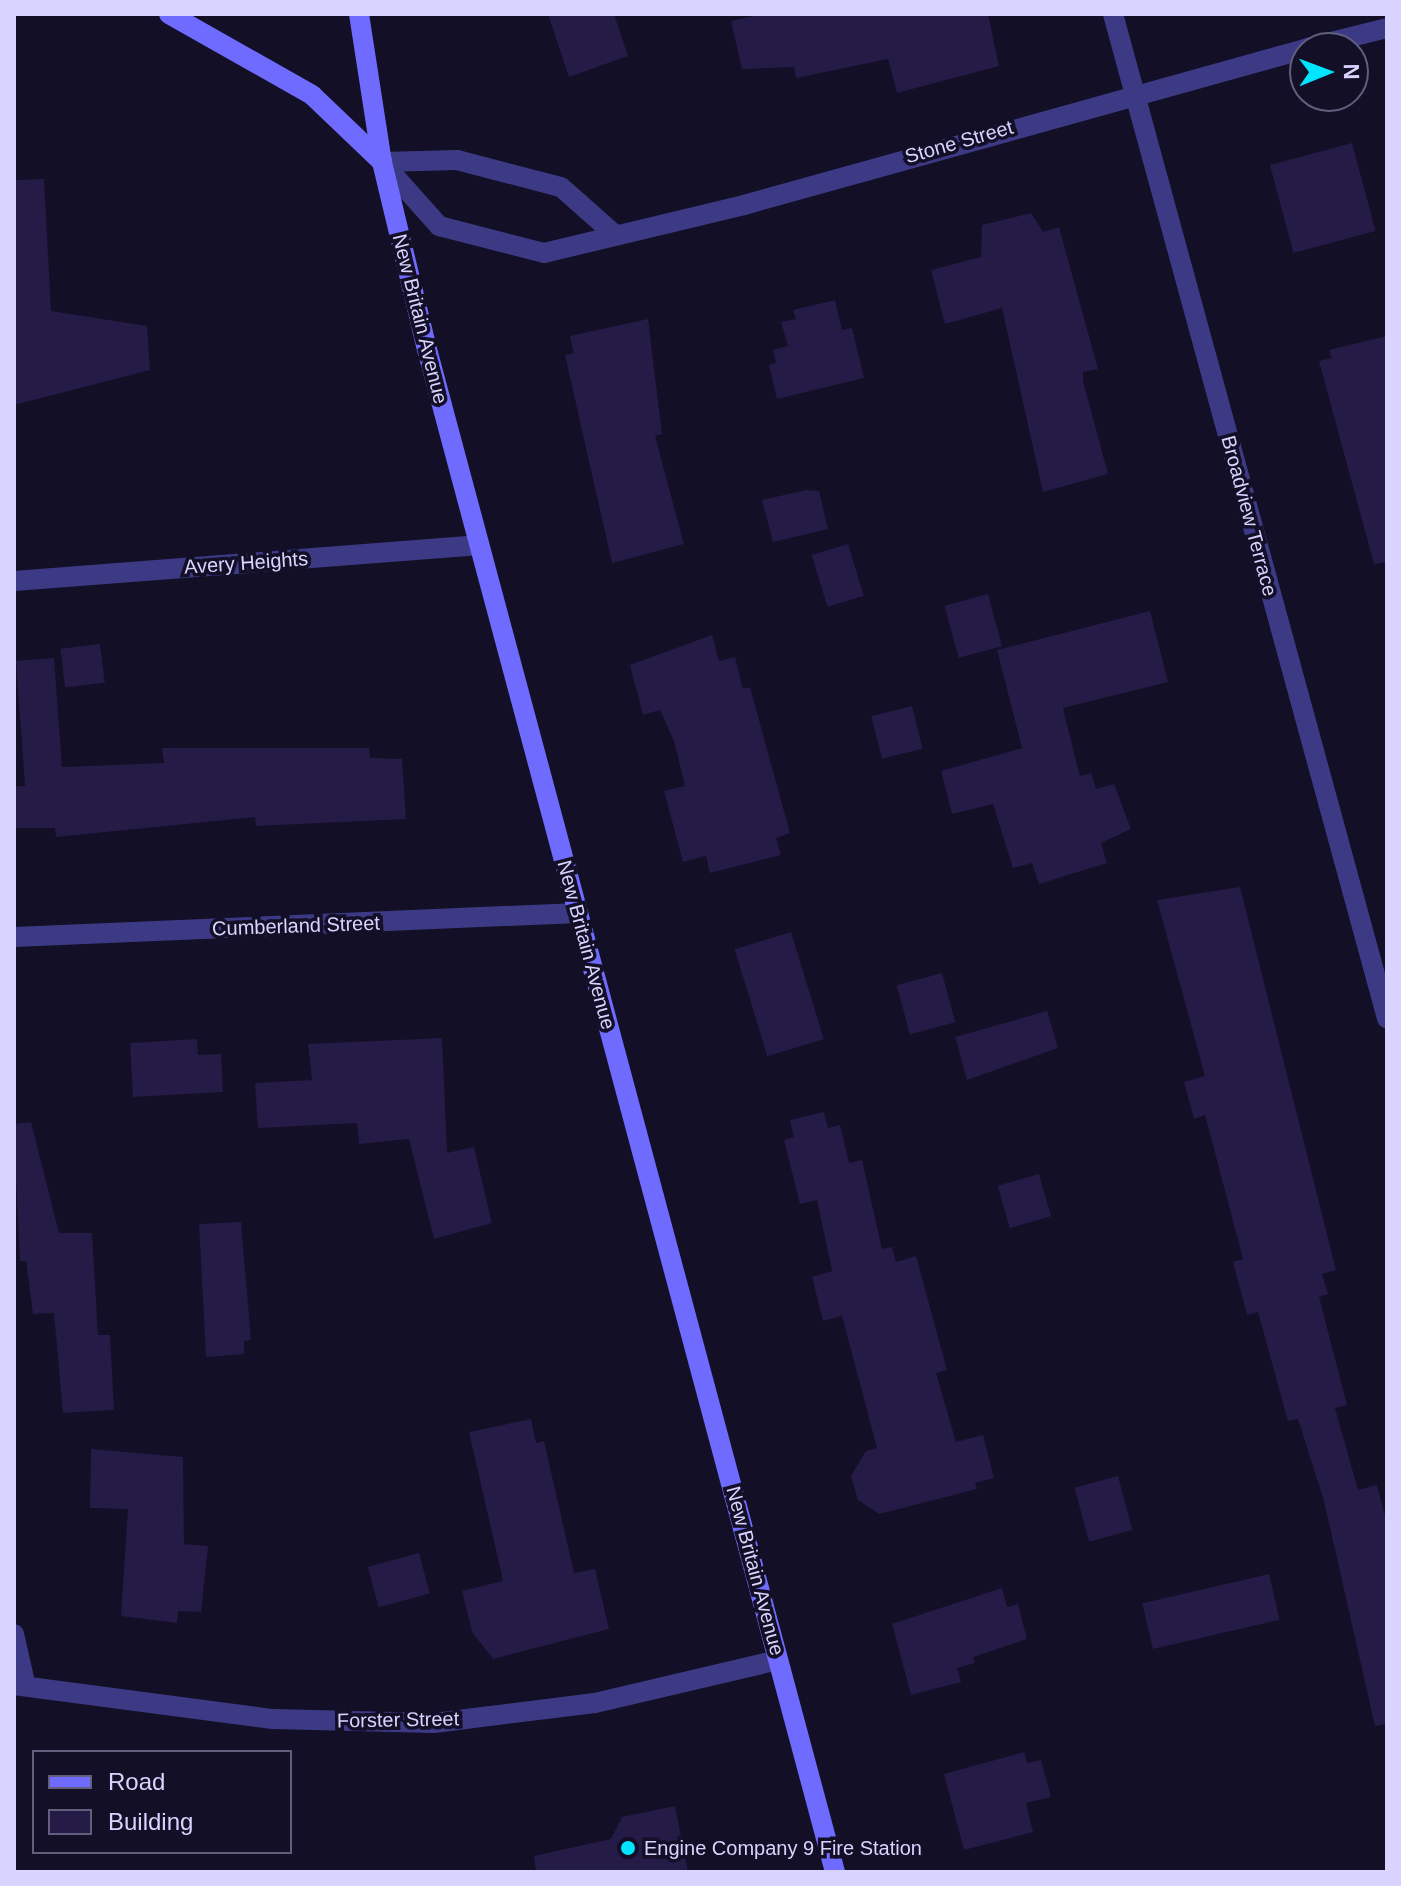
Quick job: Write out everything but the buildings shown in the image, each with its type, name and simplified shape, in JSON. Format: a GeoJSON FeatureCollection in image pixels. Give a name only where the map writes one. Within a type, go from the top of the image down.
{"type":"FeatureCollection","features":[{"type":"Feature","properties":{"kind":"main road"},"geometry":{"type":"LineString","coordinates":[[169,14],[312,95],[382,162]]}},
{"type":"Feature","properties":{"kind":"main road","name":"New Britain Avenue"},"geometry":{"type":"LineString","coordinates":[[359,14],[382,162],[478,545],[835,1872]]}},
{"type":"Feature","properties":{"kind":"street","name":"Broadview Terrace"},"geometry":{"type":"LineString","coordinates":[[1113,14],[1387,1018]]}},
{"type":"Feature","properties":{"kind":"street","name":"Stone Street"},"geometry":{"type":"LineString","coordinates":[[382,162],[439,226],[544,253],[613,233],[744,205],[1132,91],[1289,52]]}},
{"type":"Feature","properties":{"kind":"street"},"geometry":{"type":"LineString","coordinates":[[382,162],[457,160],[561,187],[613,233]]}},
{"type":"Feature","properties":{"kind":"street","name":"Avery Heights"},"geometry":{"type":"LineString","coordinates":[[14,581],[478,545]]}},
{"type":"Feature","properties":{"kind":"street","name":"Cumberland Street"},"geometry":{"type":"LineString","coordinates":[[14,937],[578,913]]}},
{"type":"Feature","properties":{"kind":"street"},"geometry":{"type":"LineString","coordinates":[[14,1634],[19,1684]]}},
{"type":"Feature","properties":{"kind":"street","name":"Forster Street"},"geometry":{"type":"LineString","coordinates":[[19,1684],[273,1719],[434,1723],[595,1703],[778,1660]]}},
{"type":"Feature","properties":{"kind":"place","name":"Engine Company 9 Fire Station"},"geometry":{"type":"Point","coordinates":[628,1848]}}]}
